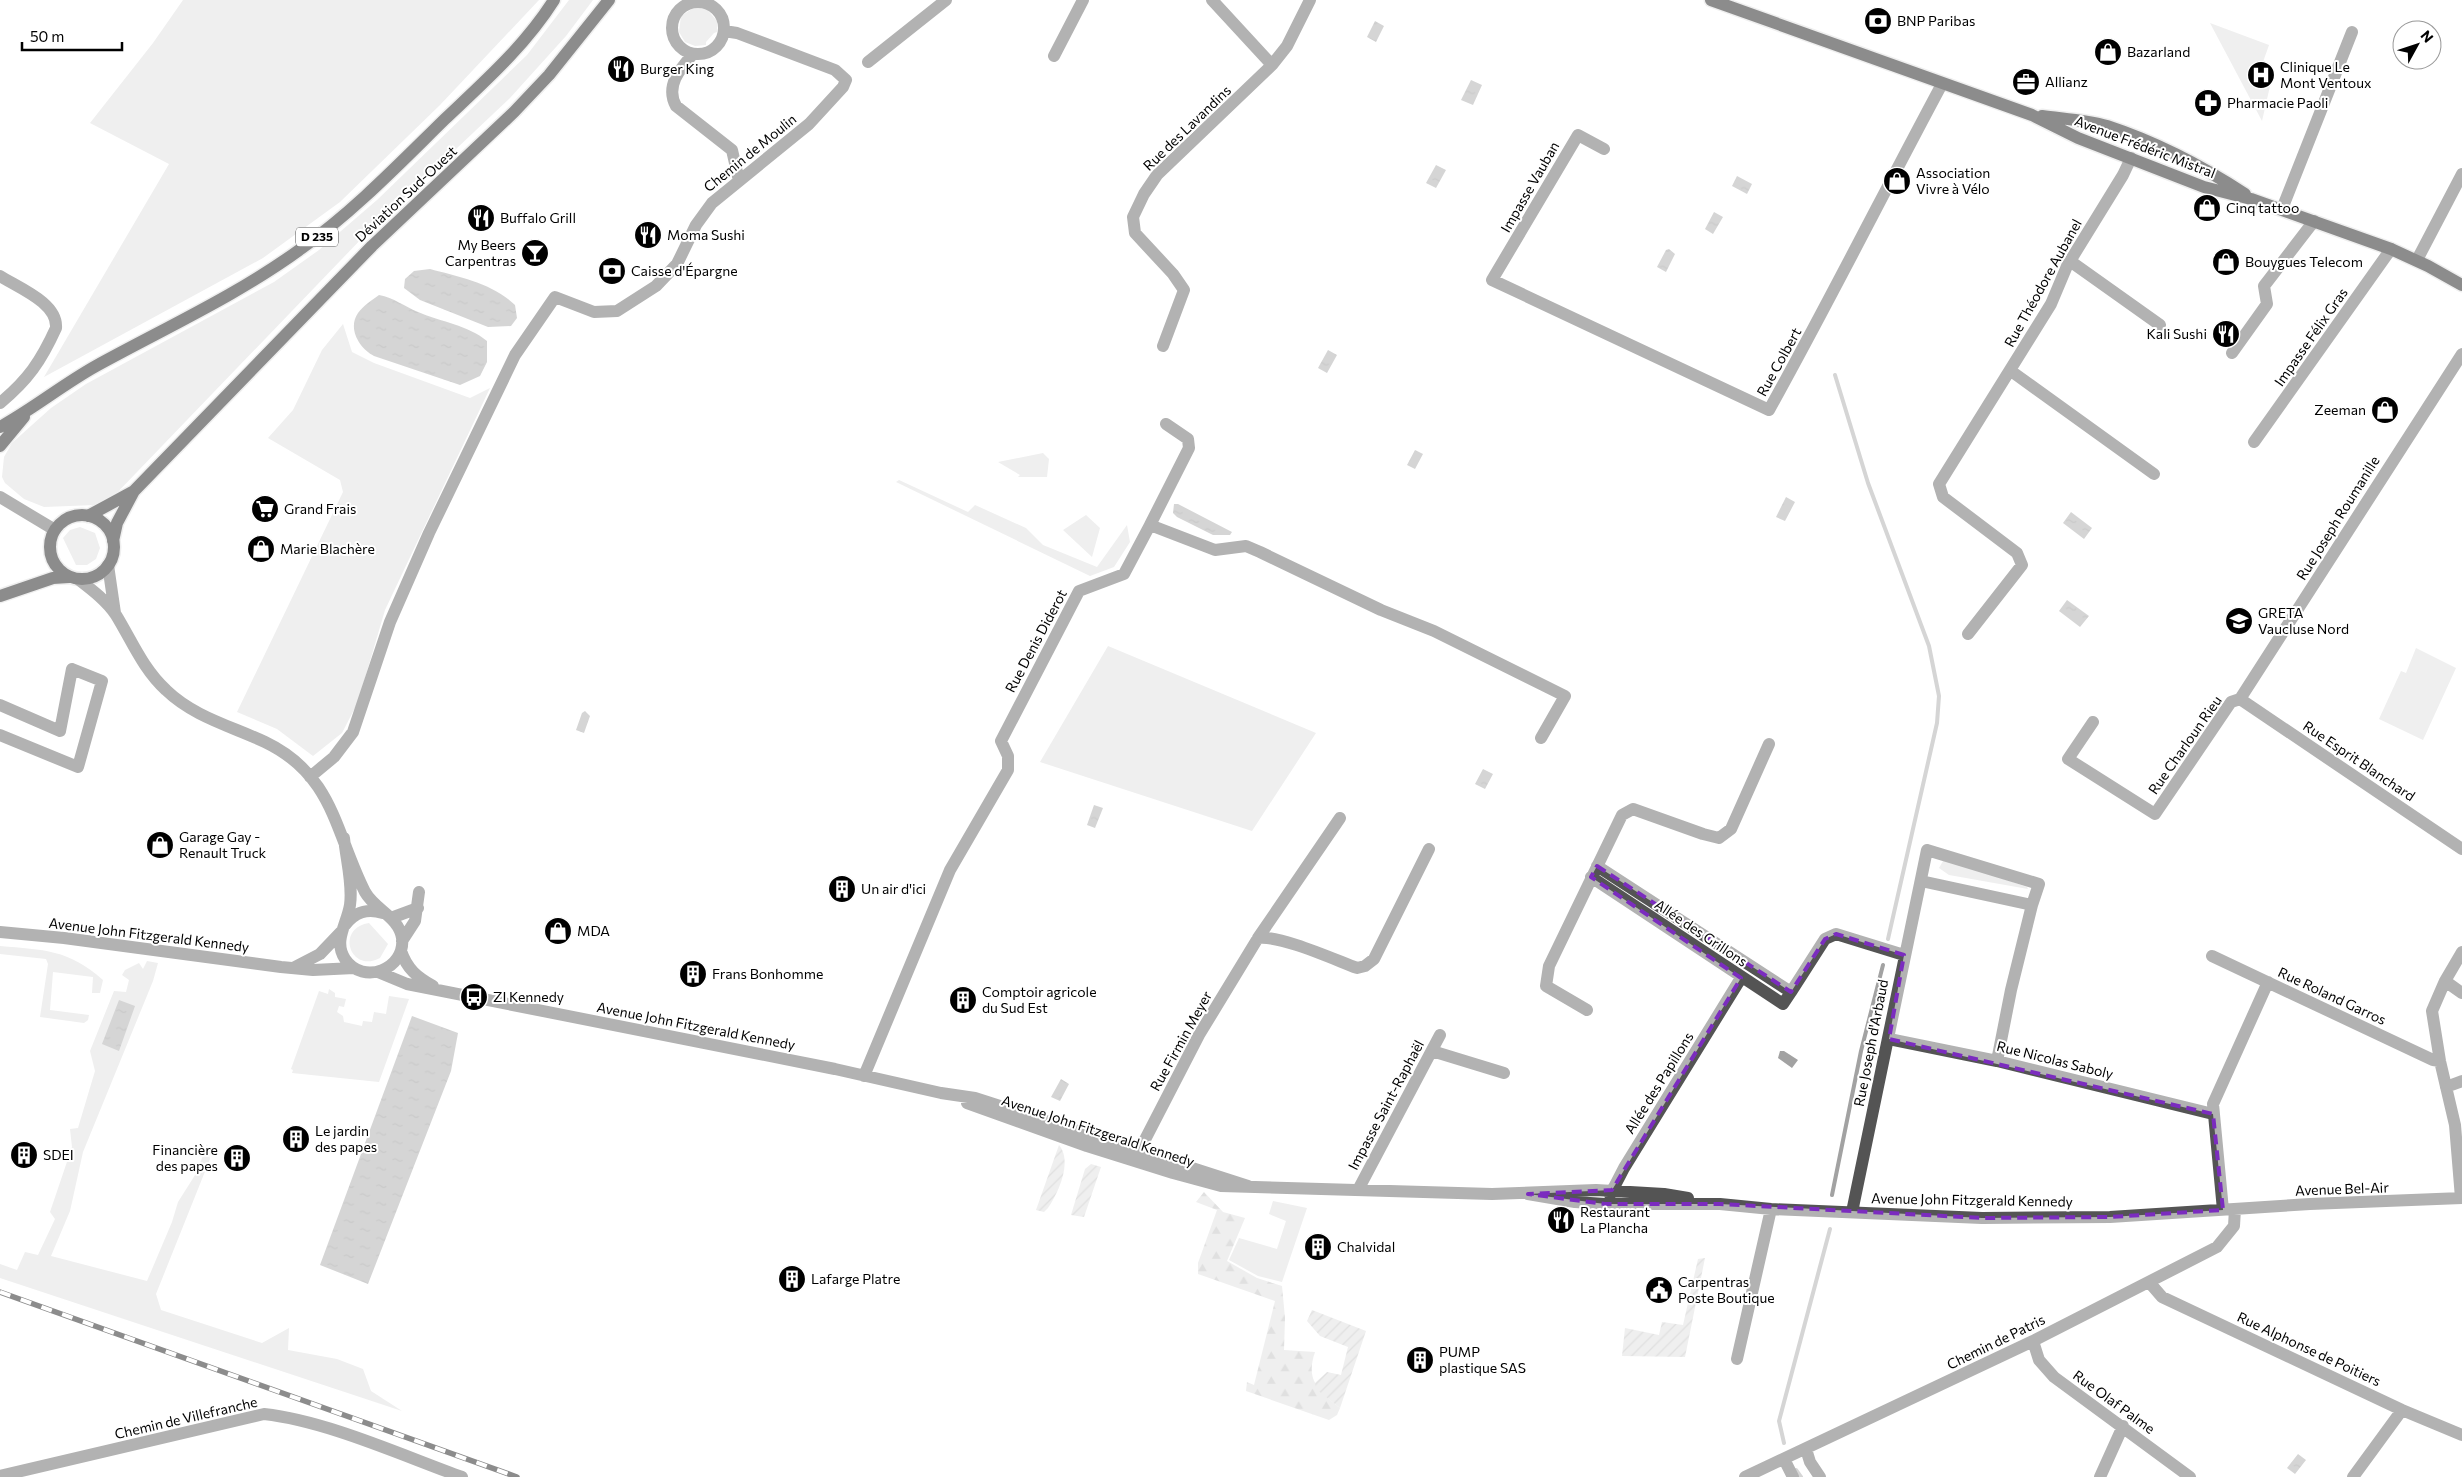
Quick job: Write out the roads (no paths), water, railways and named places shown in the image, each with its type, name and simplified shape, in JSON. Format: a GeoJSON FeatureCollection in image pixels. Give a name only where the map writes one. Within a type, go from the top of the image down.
{"type":"FeatureCollection","features":[{"type":"Feature","properties":{"kind":"main road","name":"D 235"},"geometry":{"type":"LineString","coordinates":[[0,427],[29,411],[70,381],[94,367],[269,271],[334,224],[497,69],[537,24],[554,0]]}},
{"type":"Feature","properties":{"kind":"main road","name":"Déviation Sud-Ouest"},"geometry":{"type":"LineString","coordinates":[[134,491],[372,246],[514,112],[549,76],[610,0]]}},
{"type":"Feature","properties":{"kind":"main road","name":"Avenue Frédéric Mistral"},"geometry":{"type":"LineString","coordinates":[[1710,0],[1729,3],[1942,84],[2032,115],[2078,138],[2204,187],[2251,198],[2391,249],[2417,260],[2462,284]]}},
{"type":"Feature","properties":{"kind":"main road","name":"Avenue Frédéric Mistral"},"geometry":{"type":"LineString","coordinates":[[2032,115],[2085,121],[2107,126],[2189,160],[2251,198]]}},
{"type":"Feature","properties":{"kind":"main road","name":"D 235"},"geometry":{"type":"LineString","coordinates":[[0,446],[29,411]]}},
{"type":"Feature","properties":{"kind":"main road"},"geometry":{"type":"LineString","coordinates":[[74,578],[62,572],[52,559],[50,543],[56,530],[66,520],[88,516],[134,491]]}},
{"type":"Feature","properties":{"kind":"main road"},"geometry":{"type":"LineString","coordinates":[[0,596],[53,578],[95,576],[108,565],[112,558],[117,523],[134,491]]}},
{"type":"Feature","properties":{"kind":"main road"},"geometry":{"type":"LineString","coordinates":[[88,516],[104,525],[113,541]]}},
{"type":"Feature","properties":{"kind":"street"},"geometry":{"type":"LineString","coordinates":[[1054,56],[1083,0]]}},
{"type":"Feature","properties":{"kind":"street"},"geometry":{"type":"LineString","coordinates":[[1212,0],[1272,65],[1287,46],[1310,0]]}},
{"type":"Feature","properties":{"kind":"street"},"geometry":{"type":"LineString","coordinates":[[699,2],[710,5],[722,17],[724,31],[721,41],[714,49],[704,54],[693,54],[679,46],[672,31],[673,19],[683,6],[699,2]]}},
{"type":"Feature","properties":{"kind":"street"},"geometry":{"type":"LineString","coordinates":[[868,62],[940,2]]}},
{"type":"Feature","properties":{"kind":"street","name":"Chemin de Moulin"},"geometry":{"type":"LineString","coordinates":[[310,777],[334,757],[353,732],[390,622],[437,516],[515,355],[556,297],[594,312],[617,311],[656,286],[677,264],[696,225],[712,203],[809,124],[843,87],[846,80],[835,70],[737,33],[724,31]]}},
{"type":"Feature","properties":{"kind":"street"},"geometry":{"type":"LineString","coordinates":[[2282,209],[2352,32]]}},
{"type":"Feature","properties":{"kind":"street"},"geometry":{"type":"LineString","coordinates":[[693,54],[672,84],[672,98],[676,106],[732,150],[739,181]]}},
{"type":"Feature","properties":{"kind":"street","name":"Rue des Lavandins"},"geometry":{"type":"LineString","coordinates":[[1163,346],[1184,290],[1173,274],[1135,233],[1133,217],[1144,194],[1158,175],[1272,65]]}},
{"type":"Feature","properties":{"kind":"street","name":"Rue Colbert"},"geometry":{"type":"LineString","coordinates":[[1492,280],[1769,410],[1818,323],[1842,270],[1942,84]]}},
{"type":"Feature","properties":{"kind":"street","name":"Impasse Vauban"},"geometry":{"type":"LineString","coordinates":[[1492,280],[1578,134],[1604,149]]}},
{"type":"Feature","properties":{"kind":"street","name":"Rue Théodore Aubanel"},"geometry":{"type":"LineString","coordinates":[[1968,634],[2022,565],[2017,553],[1943,497],[1939,484],[2051,304],[2070,261],[2123,175],[2131,158]]}},
{"type":"Feature","properties":{"kind":"street"},"geometry":{"type":"LineString","coordinates":[[2417,260],[2462,174]]}},
{"type":"Feature","properties":{"kind":"street"},"geometry":{"type":"LineString","coordinates":[[2232,353],[2267,304],[2264,286],[2314,221]]}},
{"type":"Feature","properties":{"kind":"street","name":"Impasse Félix Gras"},"geometry":{"type":"LineString","coordinates":[[2254,442],[2391,249]]}},
{"type":"Feature","properties":{"kind":"street"},"geometry":{"type":"LineString","coordinates":[[2070,261],[2160,325]]}},
{"type":"Feature","properties":{"kind":"street"},"geometry":{"type":"LineString","coordinates":[[0,276],[48,307],[57,321],[56,328],[37,366],[19,387],[0,403]]}},
{"type":"Feature","properties":{"kind":"street","name":"Rue Joseph Roumanille"},"geometry":{"type":"LineString","coordinates":[[2240,699],[2462,354]]}},
{"type":"Feature","properties":{"kind":"street"},"geometry":{"type":"LineString","coordinates":[[2010,371],[2154,474]]}},
{"type":"Feature","properties":{"kind":"street","name":"Rue Denis Diderot"},"geometry":{"type":"LineString","coordinates":[[864,1076],[950,870],[1008,770],[1008,756],[1000,740],[1079,591],[1124,574],[1189,448],[1188,438],[1166,424]]}},
{"type":"Feature","properties":{"kind":"street"},"geometry":{"type":"LineString","coordinates":[[0,497],[56,530]]}},
{"type":"Feature","properties":{"kind":"street"},"geometry":{"type":"LineString","coordinates":[[1150,525],[1215,550],[1246,546],[1381,610],[1434,632],[1566,696],[1541,738]]}},
{"type":"Feature","properties":{"kind":"street"},"geometry":{"type":"LineString","coordinates":[[108,565],[115,613],[139,658],[152,677],[179,702],[209,719],[265,742],[282,752],[310,777],[332,809],[366,892],[401,932],[402,946]]}},
{"type":"Feature","properties":{"kind":"street"},"geometry":{"type":"LineString","coordinates":[[74,578],[115,613]]}},
{"type":"Feature","properties":{"kind":"street"},"geometry":{"type":"LineString","coordinates":[[0,705],[60,731],[72,669],[102,681],[78,766],[0,735]]}},
{"type":"Feature","properties":{"kind":"street","name":"Rue Charloun Rieu"},"geometry":{"type":"LineString","coordinates":[[2093,722],[2068,758],[2155,814],[2231,702],[2240,699]]}},
{"type":"Feature","properties":{"kind":"street","name":"Rue Esprit Blanchard"},"geometry":{"type":"LineString","coordinates":[[2240,699],[2462,848]]}},
{"type":"Feature","properties":{"kind":"street"},"geometry":{"type":"LineString","coordinates":[[1587,1010],[1546,986],[1549,966],[1622,815],[1633,809],[1719,838],[1731,829],[1769,744]]}},
{"type":"Feature","properties":{"kind":"street","name":"Rue Firmin Meyer"},"geometry":{"type":"LineString","coordinates":[[1136,1156],[1199,1035],[1258,938],[1340,818]]}},
{"type":"Feature","properties":{"kind":"street"},"geometry":{"type":"LineString","coordinates":[[344,838],[350,896],[340,948],[343,956],[354,968],[370,973],[378,972],[393,964],[415,920],[419,892]]}},
{"type":"Feature","properties":{"kind":"street"},"geometry":{"type":"LineString","coordinates":[[1258,938],[1266,937],[1280,941],[1357,968],[1365,966],[1374,959],[1429,849]]}},
{"type":"Feature","properties":{"kind":"street","name":"Rue Joseph d'Arbaud"},"geometry":{"type":"LineString","coordinates":[[1852,1212],[1927,850],[2039,884],[2032,905]]}},
{"type":"Feature","properties":{"kind":"street","name":"Allée des Grillons"},"geometry":{"type":"LineString","coordinates":[[1594,871],[1791,992],[1783,1004],[1742,978],[1594,871]]}},
{"type":"Feature","properties":{"kind":"street"},"geometry":{"type":"LineString","coordinates":[[1921,881],[2032,905],[2011,990],[1997,1060]]}},
{"type":"Feature","properties":{"kind":"street"},"geometry":{"type":"LineString","coordinates":[[294,968],[320,954],[350,918],[366,911],[387,915],[418,908]]}},
{"type":"Feature","properties":{"kind":"street","name":"Avenue John Fitzgerald Kennedy"},"geometry":{"type":"LineString","coordinates":[[0,932],[294,968],[354,968]]}},
{"type":"Feature","properties":{"kind":"street"},"geometry":{"type":"LineString","coordinates":[[1791,992],[1825,939],[1836,934],[1904,956]]}},
{"type":"Feature","properties":{"kind":"street","name":"Avenue John Fitzgerald Kennedy"},"geometry":{"type":"LineString","coordinates":[[402,946],[405,963],[417,977],[444,992]]}},
{"type":"Feature","properties":{"kind":"street"},"geometry":{"type":"LineString","coordinates":[[2462,952],[2445,981],[2432,1011],[2440,1060],[2456,1134],[2462,1198]]}},
{"type":"Feature","properties":{"kind":"street","name":"Rue Roland Garros"},"geometry":{"type":"LineString","coordinates":[[2212,956],[2433,1060],[2440,1060]]}},
{"type":"Feature","properties":{"kind":"street","name":"Avenue John Fitzgerald Kennedy"},"geometry":{"type":"LineString","coordinates":[[378,972],[407,984],[444,992],[941,1093],[1136,1156],[1221,1186],[1528,1194],[1575,1190],[1612,1190],[1664,1194],[1720,1204],[1771,1209],[1991,1218],[2110,1217],[2229,1209]]}},
{"type":"Feature","properties":{"kind":"street","name":"Allée des Papillons"},"geometry":{"type":"LineString","coordinates":[[1605,1204],[1742,978]]}},
{"type":"Feature","properties":{"kind":"street"},"geometry":{"type":"LineString","coordinates":[[2445,981],[2462,993]]}},
{"type":"Feature","properties":{"kind":"street"},"geometry":{"type":"LineString","coordinates":[[2229,1209],[2213,1114],[2213,1104],[2268,982]]}},
{"type":"Feature","properties":{"kind":"street","name":"Impasse Saint-Raphaël"},"geometry":{"type":"LineString","coordinates":[[1358,1190],[1440,1035]]}},
{"type":"Feature","properties":{"kind":"street","name":"Rue Nicolas Saboly"},"geometry":{"type":"LineString","coordinates":[[1889,1038],[1997,1060],[2213,1114]]}},
{"type":"Feature","properties":{"kind":"street"},"geometry":{"type":"LineString","coordinates":[[1432,1051],[1504,1073]]}},
{"type":"Feature","properties":{"kind":"street"},"geometry":{"type":"LineString","coordinates":[[2446,1087],[2462,1082]]}},
{"type":"Feature","properties":{"kind":"street","name":"Avenue John Fitzgerald Kennedy"},"geometry":{"type":"LineString","coordinates":[[1528,1194],[1575,1202],[1605,1204],[1720,1204]]}},
{"type":"Feature","properties":{"kind":"street","name":"Avenue Bel-Air"},"geometry":{"type":"LineString","coordinates":[[2229,1209],[2462,1198]]}},
{"type":"Feature","properties":{"kind":"street"},"geometry":{"type":"LineString","coordinates":[[1737,1359],[1771,1209]]}},
{"type":"Feature","properties":{"kind":"street","name":"Chemin de Patris"},"geometry":{"type":"LineString","coordinates":[[1745,1477],[2033,1341],[2217,1247],[2234,1226],[2229,1209]]}},
{"type":"Feature","properties":{"kind":"street","name":"Rue Alphonse de Poitiers"},"geometry":{"type":"LineString","coordinates":[[2149,1282],[2162,1297],[2402,1410],[2462,1435]]}},
{"type":"Feature","properties":{"kind":"street","name":"Rue Olaf Palme"},"geometry":{"type":"LineString","coordinates":[[2033,1341],[2039,1360],[2054,1377],[2190,1477]]}},
{"type":"Feature","properties":{"kind":"street"},"geometry":{"type":"LineString","coordinates":[[2353,1477],[2402,1410]]}},
{"type":"Feature","properties":{"kind":"street","name":"Chemin de Villefranche"},"geometry":{"type":"LineString","coordinates":[[0,1476],[264,1414],[290,1417],[318,1425],[462,1477]]}},
{"type":"Feature","properties":{"kind":"street"},"geometry":{"type":"LineString","coordinates":[[2100,1477],[2123,1426]]}},
{"type":"Feature","properties":{"kind":"street"},"geometry":{"type":"LineString","coordinates":[[1806,1449],[1810,1462],[1820,1477]]}},
{"type":"Feature","properties":{"kind":"street"},"geometry":{"type":"LineString","coordinates":[[1784,1460],[1793,1477]]}},
{"type":"Feature","properties":{"kind":"water"},"geometry":{"type":"Polygon","coordinates":[[[1375,21],[1384,26],[1376,42],[1367,37],[1375,21]]]}},
{"type":"Feature","properties":{"kind":"water"},"geometry":{"type":"Polygon","coordinates":[[[1471,80],[1482,85],[1473,105],[1461,100],[1471,80]]]}},
{"type":"Feature","properties":{"kind":"water"},"geometry":{"type":"Polygon","coordinates":[[[1436,165],[1446,170],[1436,188],[1426,183],[1436,165]]]}},
{"type":"Feature","properties":{"kind":"water"},"geometry":{"type":"Polygon","coordinates":[[[1737,176],[1752,184],[1747,194],[1732,186],[1737,176]]]}},
{"type":"Feature","properties":{"kind":"water"},"geometry":{"type":"Polygon","coordinates":[[[1714,212],[1723,217],[1713,234],[1705,229],[1714,212]]]}},
{"type":"Feature","properties":{"kind":"water"},"geometry":{"type":"Polygon","coordinates":[[[1669,249],[1675,254],[1666,272],[1657,267],[1666,250],[1669,249]]]}},
{"type":"Feature","properties":{"kind":"water"},"geometry":{"type":"Polygon","coordinates":[[[430,269],[475,282],[496,291],[515,305],[517,318],[511,326],[488,327],[420,300],[404,288],[405,279],[414,271],[430,269]]]}},
{"type":"Feature","properties":{"kind":"water"},"geometry":{"type":"Polygon","coordinates":[[[379,295],[413,310],[463,327],[487,341],[487,362],[480,376],[460,385],[374,356],[364,349],[355,332],[355,319],[362,308],[379,295]]]}},
{"type":"Feature","properties":{"kind":"water"},"geometry":{"type":"Polygon","coordinates":[[[1328,350],[1337,355],[1327,373],[1318,368],[1328,350]]]}},
{"type":"Feature","properties":{"kind":"water"},"geometry":{"type":"Polygon","coordinates":[[[1415,450],[1423,454],[1415,469],[1407,465],[1415,450]]]}},
{"type":"Feature","properties":{"kind":"water"},"geometry":{"type":"Polygon","coordinates":[[[1786,497],[1795,502],[1785,521],[1776,517],[1786,497]]]}},
{"type":"Feature","properties":{"kind":"water"},"geometry":{"type":"Polygon","coordinates":[[[1174,504],[1178,504],[1232,532],[1230,535],[1213,535],[1177,517],[1173,513],[1174,504]]]}},
{"type":"Feature","properties":{"kind":"water"},"geometry":{"type":"Polygon","coordinates":[[[2071,512],[2092,528],[2084,539],[2063,523],[2071,512]]]}},
{"type":"Feature","properties":{"kind":"water"},"geometry":{"type":"Polygon","coordinates":[[[2067,600],[2089,616],[2080,627],[2059,611],[2067,600]]]}},
{"type":"Feature","properties":{"kind":"water"},"geometry":{"type":"Polygon","coordinates":[[[585,711],[590,716],[584,733],[576,730],[582,713],[585,711]]]}},
{"type":"Feature","properties":{"kind":"water"},"geometry":{"type":"Polygon","coordinates":[[[1483,769],[1493,774],[1485,789],[1475,784],[1483,769]]]}},
{"type":"Feature","properties":{"kind":"water"},"geometry":{"type":"Polygon","coordinates":[[[1094,805],[1103,808],[1095,828],[1087,825],[1094,805]]]}},
{"type":"Feature","properties":{"kind":"water"},"geometry":{"type":"Polygon","coordinates":[[[119,1000],[135,1006],[119,1051],[102,1044],[119,1000]]]}},
{"type":"Feature","properties":{"kind":"water"},"geometry":{"type":"Polygon","coordinates":[[[412,1016],[458,1033],[451,1071],[368,1284],[320,1265],[412,1016]]]}},
{"type":"Feature","properties":{"kind":"water"},"geometry":{"type":"Polygon","coordinates":[[[1780,1051],[1784,1051],[1798,1060],[1792,1068],[1778,1058],[1780,1051]]]}},
{"type":"Feature","properties":{"kind":"water"},"geometry":{"type":"Polygon","coordinates":[[[1061,1079],[1069,1084],[1060,1101],[1051,1097],[1061,1079]]]}},
{"type":"Feature","properties":{"kind":"water"},"geometry":{"type":"Polygon","coordinates":[[[2298,1454],[2306,1460],[2295,1474],[2287,1468],[2298,1454]]]}},
{"type":"Feature","properties":{"kind":"waterway"},"geometry":{"type":"LineString","coordinates":[[1835,375],[1868,483],[1929,646],[1939,696],[1937,723],[1888,939]]}},
{"type":"Feature","properties":{"kind":"waterway"},"geometry":{"type":"LineString","coordinates":[[1832,1195],[1861,1051],[1883,965]]}},
{"type":"Feature","properties":{"kind":"waterway"},"geometry":{"type":"LineString","coordinates":[[1784,1443],[1779,1421],[1830,1229]]}},
{"type":"Feature","properties":{"kind":"waterway"},"geometry":{"type":"LineString","coordinates":[[1796,1470],[1801,1477]]}},
{"type":"Feature","properties":{"kind":"railway"},"geometry":{"type":"LineString","coordinates":[[0,1292],[517,1477]]}},
{"type":"Feature","properties":{"kind":"place","name":"BNP Paribas"},"geometry":{"type":"Point","coordinates":[1878,21]}},
{"type":"Feature","properties":{"kind":"place","name":"Bazarland"},"geometry":{"type":"Point","coordinates":[2108,52]}},
{"type":"Feature","properties":{"kind":"place","name":"Burger King"},"geometry":{"type":"Point","coordinates":[621,69]}},
{"type":"Feature","properties":{"kind":"place","name":"Clinique Le Mont Ventoux"},"geometry":{"type":"Point","coordinates":[2261,75]}},
{"type":"Feature","properties":{"kind":"place","name":"Allianz"},"geometry":{"type":"Point","coordinates":[2026,82]}},
{"type":"Feature","properties":{"kind":"place","name":"Pharmacie Paoli"},"geometry":{"type":"Point","coordinates":[2208,103]}},
{"type":"Feature","properties":{"kind":"place","name":"Association Vivre à Vélo"},"geometry":{"type":"Point","coordinates":[1897,181]}},
{"type":"Feature","properties":{"kind":"place","name":"Cinq tattoo"},"geometry":{"type":"Point","coordinates":[2207,208]}},
{"type":"Feature","properties":{"kind":"place","name":"Buffalo Grill"},"geometry":{"type":"Point","coordinates":[481,218]}},
{"type":"Feature","properties":{"kind":"place","name":"Moma Sushi"},"geometry":{"type":"Point","coordinates":[648,235]}},
{"type":"Feature","properties":{"kind":"place","name":"My Beers Carpentras"},"geometry":{"type":"Point","coordinates":[535,253]}},
{"type":"Feature","properties":{"kind":"place","name":"Bouygues Telecom"},"geometry":{"type":"Point","coordinates":[2226,262]}},
{"type":"Feature","properties":{"kind":"place","name":"Caisse d'Épargne"},"geometry":{"type":"Point","coordinates":[612,271]}},
{"type":"Feature","properties":{"kind":"place","name":"Kali Sushi"},"geometry":{"type":"Point","coordinates":[2226,334]}},
{"type":"Feature","properties":{"kind":"place","name":"Zeeman"},"geometry":{"type":"Point","coordinates":[2385,410]}},
{"type":"Feature","properties":{"kind":"place","name":"Grand Frais"},"geometry":{"type":"Point","coordinates":[265,509]}},
{"type":"Feature","properties":{"kind":"place","name":"Marie Blachère"},"geometry":{"type":"Point","coordinates":[261,549]}},
{"type":"Feature","properties":{"kind":"place","name":"GRETA Vaucluse Nord"},"geometry":{"type":"Point","coordinates":[2239,621]}},
{"type":"Feature","properties":{"kind":"place","name":"Garage Gay - Renault Truck"},"geometry":{"type":"Point","coordinates":[160,845]}},
{"type":"Feature","properties":{"kind":"place","name":"Un air d'ici"},"geometry":{"type":"Point","coordinates":[842,889]}},
{"type":"Feature","properties":{"kind":"place","name":"MDA"},"geometry":{"type":"Point","coordinates":[558,931]}},
{"type":"Feature","properties":{"kind":"place","name":"Frans Bonhomme"},"geometry":{"type":"Point","coordinates":[693,974]}},
{"type":"Feature","properties":{"kind":"place","name":"ZI Kennedy"},"geometry":{"type":"Point","coordinates":[474,997]}},
{"type":"Feature","properties":{"kind":"place","name":"Comptoir agricole du Sud Est"},"geometry":{"type":"Point","coordinates":[963,1000]}},
{"type":"Feature","properties":{"kind":"place","name":"Le jardin des papes"},"geometry":{"type":"Point","coordinates":[296,1139]}},
{"type":"Feature","properties":{"kind":"place","name":"SDEI"},"geometry":{"type":"Point","coordinates":[24,1155]}},
{"type":"Feature","properties":{"kind":"place","name":"Financière des papes"},"geometry":{"type":"Point","coordinates":[237,1158]}},
{"type":"Feature","properties":{"kind":"place","name":"Restaurant La Plancha"},"geometry":{"type":"Point","coordinates":[1561,1220]}},
{"type":"Feature","properties":{"kind":"place","name":"Chalvidal"},"geometry":{"type":"Point","coordinates":[1318,1247]}},
{"type":"Feature","properties":{"kind":"place","name":"Lafarge Platre"},"geometry":{"type":"Point","coordinates":[792,1279]}},
{"type":"Feature","properties":{"kind":"place","name":"Carpentras Poste Boutique"},"geometry":{"type":"Point","coordinates":[1659,1290]}},
{"type":"Feature","properties":{"kind":"place","name":"PUMP plastique SAS"},"geometry":{"type":"Point","coordinates":[1420,1360]}}]}
